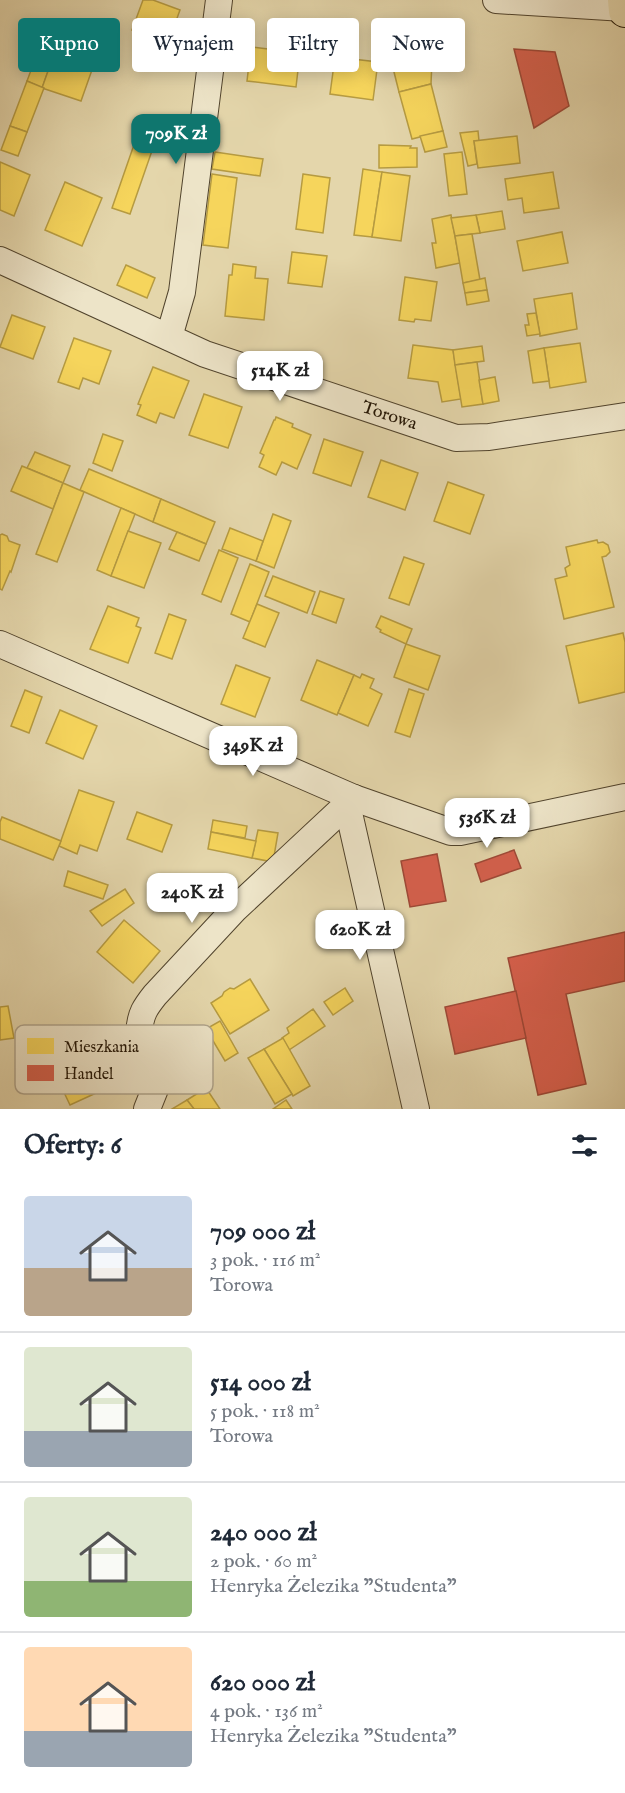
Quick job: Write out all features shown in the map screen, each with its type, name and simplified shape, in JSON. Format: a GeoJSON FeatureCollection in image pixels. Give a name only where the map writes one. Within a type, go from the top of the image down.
{"type":"FeatureCollection","features":[{"type":"Feature","properties":{"kind":"main road"},"geometry":{"type":"LineString","coordinates":[[622,0],[625,10]]}},
{"type":"Feature","properties":{"kind":"street"},"geometry":{"type":"LineString","coordinates":[[168,337],[182,292],[219,0]]}},
{"type":"Feature","properties":{"kind":"street"},"geometry":{"type":"LineString","coordinates":[[496,0],[625,10]]}},
{"type":"Feature","properties":{"kind":"street","name":"Torowa"},"geometry":{"type":"LineString","coordinates":[[0,260],[205,354],[456,438],[489,437],[625,416]]}},
{"type":"Feature","properties":{"kind":"street"},"geometry":{"type":"LineString","coordinates":[[0,644],[351,801],[451,832],[625,797]]}},
{"type":"Feature","properties":{"kind":"street"},"geometry":{"type":"LineString","coordinates":[[140,1025],[144,1011],[155,995],[235,909],[351,801]]}},
{"type":"Feature","properties":{"kind":"street"},"geometry":{"type":"LineString","coordinates":[[351,801],[416,1109]]}},
{"type":"Feature","properties":{"kind":"street"},"geometry":{"type":"LineString","coordinates":[[147,1109],[153,1094]]}},
{"type":"Feature","properties":{"kind":"building: Mieszkania"},"geometry":{"type":"Polygon","coordinates":[[[143,0],[153,0],[180,10],[177,18],[136,18],[143,0]]]}},
{"type":"Feature","properties":{"kind":"building: Mieszkania"},"geometry":{"type":"Polygon","coordinates":[[[255,47],[267,49],[267,72],[298,72],[296,87],[247,81],[248,72],[255,72],[255,47]]]}},
{"type":"Feature","properties":{"kind":"building: Mieszkania"},"geometry":{"type":"Polygon","coordinates":[[[359,60],[371,61],[371,72],[377,72],[373,100],[330,94],[333,72],[359,72],[359,60]]]}},
{"type":"Feature","properties":{"kind":"building: Mieszkania"},"geometry":{"type":"Polygon","coordinates":[[[30,72],[48,72],[42,88],[27,81],[30,72]]]}},
{"type":"Feature","properties":{"kind":"building: Mieszkania"},"geometry":{"type":"Polygon","coordinates":[[[48,72],[91,72],[81,101],[42,88],[48,72]]]}},
{"type":"Feature","properties":{"kind":"building: Mieszkania"},"geometry":{"type":"Polygon","coordinates":[[[394,72],[432,72],[431,84],[399,92],[394,72]]]}},
{"type":"Feature","properties":{"kind":"building: Mieszkania"},"geometry":{"type":"Polygon","coordinates":[[[27,81],[44,88],[27,132],[10,126],[27,81]]]}},
{"type":"Feature","properties":{"kind":"building: Mieszkania"},"geometry":{"type":"Polygon","coordinates":[[[431,84],[443,131],[412,139],[399,92],[431,84]]]}},
{"type":"Feature","properties":{"kind":"building: Mieszkania"},"geometry":{"type":"Polygon","coordinates":[[[10,126],[27,132],[18,156],[1,150],[10,126]]]}},
{"type":"Feature","properties":{"kind":"building: Mieszkania"},"geometry":{"type":"Polygon","coordinates":[[[443,131],[447,147],[425,152],[420,136],[443,131]]]}},
{"type":"Feature","properties":{"kind":"building: Mieszkania"},"geometry":{"type":"Polygon","coordinates":[[[478,131],[479,141],[474,141],[477,164],[468,166],[460,133],[478,131]]]}},
{"type":"Feature","properties":{"kind":"building: Mieszkania"},"geometry":{"type":"Polygon","coordinates":[[[517,136],[520,163],[478,168],[474,141],[517,136]]]}},
{"type":"Feature","properties":{"kind":"building: Mieszkania"},"geometry":{"type":"Polygon","coordinates":[[[136,139],[154,145],[130,214],[112,208],[136,139]]]}},
{"type":"Feature","properties":{"kind":"building: Mieszkania"},"geometry":{"type":"Polygon","coordinates":[[[379,145],[417,148],[417,167],[379,168],[379,145]]]}},
{"type":"Feature","properties":{"kind":"building: Mieszkania"},"geometry":{"type":"Polygon","coordinates":[[[215,152],[263,159],[260,176],[212,169],[215,152]]]}},
{"type":"Feature","properties":{"kind":"building: Mieszkania"},"geometry":{"type":"Polygon","coordinates":[[[462,152],[467,194],[449,196],[444,154],[462,152]]]}},
{"type":"Feature","properties":{"kind":"building: Mieszkania"},"geometry":{"type":"Polygon","coordinates":[[[0,162],[30,175],[14,216],[0,210],[0,162]]]}},
{"type":"Feature","properties":{"kind":"building: Mieszkania"},"geometry":{"type":"Polygon","coordinates":[[[363,169],[382,172],[372,237],[354,235],[363,169]]]}},
{"type":"Feature","properties":{"kind":"building: Mieszkania"},"geometry":{"type":"Polygon","coordinates":[[[382,172],[410,176],[401,241],[372,237],[382,172]]]}},
{"type":"Feature","properties":{"kind":"building: Mieszkania"},"geometry":{"type":"Polygon","coordinates":[[[553,172],[559,208],[524,213],[522,198],[508,200],[505,179],[553,172]]]}},
{"type":"Feature","properties":{"kind":"building: Mieszkania"},"geometry":{"type":"Polygon","coordinates":[[[212,174],[237,178],[228,248],[203,245],[212,174]]]}},
{"type":"Feature","properties":{"kind":"building: Mieszkania"},"geometry":{"type":"Polygon","coordinates":[[[303,174],[330,178],[323,233],[296,229],[303,174]]]}},
{"type":"Feature","properties":{"kind":"building: Mieszkania"},"geometry":{"type":"Polygon","coordinates":[[[65,182],[102,198],[82,246],[45,230],[65,182]]]}},
{"type":"Feature","properties":{"kind":"building: Mieszkania"},"geometry":{"type":"Polygon","coordinates":[[[502,211],[505,229],[480,233],[476,215],[502,211]]]}},
{"type":"Feature","properties":{"kind":"building: Mieszkania"},"geometry":{"type":"Polygon","coordinates":[[[451,215],[460,263],[436,268],[432,243],[436,243],[432,219],[451,215]]]}},
{"type":"Feature","properties":{"kind":"building: Mieszkania"},"geometry":{"type":"Polygon","coordinates":[[[476,215],[480,233],[455,236],[451,218],[476,215]]]}},
{"type":"Feature","properties":{"kind":"building: Mieszkania"},"geometry":{"type":"Polygon","coordinates":[[[562,232],[568,263],[523,271],[517,241],[562,232]]]}},
{"type":"Feature","properties":{"kind":"building: Mieszkania"},"geometry":{"type":"Polygon","coordinates":[[[472,234],[480,280],[463,283],[455,236],[472,234]]]}},
{"type":"Feature","properties":{"kind":"building: Mieszkania"},"geometry":{"type":"Polygon","coordinates":[[[292,252],[327,256],[322,287],[288,283],[292,252]]]}},
{"type":"Feature","properties":{"kind":"building: Mieszkania"},"geometry":{"type":"Polygon","coordinates":[[[233,264],[256,267],[255,278],[268,279],[264,320],[225,316],[229,275],[232,275],[233,264]]]}},
{"type":"Feature","properties":{"kind":"building: Mieszkania"},"geometry":{"type":"Polygon","coordinates":[[[126,265],[155,278],[147,298],[117,285],[126,265]]]}},
{"type":"Feature","properties":{"kind":"building: Mieszkania"},"geometry":{"type":"Polygon","coordinates":[[[405,277],[437,282],[431,321],[399,320],[405,277]]]}},
{"type":"Feature","properties":{"kind":"building: Mieszkania"},"geometry":{"type":"Polygon","coordinates":[[[485,278],[487,290],[465,293],[463,283],[485,278]]]}},
{"type":"Feature","properties":{"kind":"building: Mieszkania"},"geometry":{"type":"Polygon","coordinates":[[[487,290],[489,301],[467,305],[465,293],[487,290]]]}},
{"type":"Feature","properties":{"kind":"building: Mieszkania"},"geometry":{"type":"Polygon","coordinates":[[[572,293],[577,329],[540,336],[534,299],[572,293]]]}},
{"type":"Feature","properties":{"kind":"building: Mieszkania"},"geometry":{"type":"Polygon","coordinates":[[[536,313],[540,334],[527,336],[525,325],[529,325],[527,314],[536,313]]]}},
{"type":"Feature","properties":{"kind":"building: Mieszkania"},"geometry":{"type":"Polygon","coordinates":[[[12,315],[45,327],[33,359],[0,347],[12,315]]]}},
{"type":"Feature","properties":{"kind":"building: Mieszkania"},"geometry":{"type":"Polygon","coordinates":[[[74,338],[111,351],[99,384],[83,378],[79,389],[58,382],[74,338]]]}},
{"type":"Feature","properties":{"kind":"building: Mieszkania"},"geometry":{"type":"Polygon","coordinates":[[[580,343],[586,382],[550,388],[544,348],[580,343]]]}},
{"type":"Feature","properties":{"kind":"building: Mieszkania"},"geometry":{"type":"Polygon","coordinates":[[[413,345],[453,350],[461,399],[442,402],[438,382],[408,378],[413,345]]]}},
{"type":"Feature","properties":{"kind":"building: Mieszkania"},"geometry":{"type":"Polygon","coordinates":[[[482,346],[484,361],[455,365],[453,350],[482,346]]]}},
{"type":"Feature","properties":{"kind":"building: Mieszkania"},"geometry":{"type":"Polygon","coordinates":[[[544,348],[549,381],[533,383],[528,351],[544,348]]]}},
{"type":"Feature","properties":{"kind":"building: Mieszkania"},"geometry":{"type":"Polygon","coordinates":[[[477,362],[483,404],[462,407],[455,365],[477,362]]]}},
{"type":"Feature","properties":{"kind":"building: Mieszkania"},"geometry":{"type":"Polygon","coordinates":[[[153,367],[189,381],[174,418],[160,413],[156,423],[137,415],[141,405],[138,404],[153,367]]]}},
{"type":"Feature","properties":{"kind":"building: Mieszkania"},"geometry":{"type":"Polygon","coordinates":[[[495,377],[499,401],[483,404],[479,380],[495,377]]]}},
{"type":"Feature","properties":{"kind":"building: Mieszkania"},"geometry":{"type":"Polygon","coordinates":[[[204,394],[242,407],[228,448],[189,435],[204,394]]]}},
{"type":"Feature","properties":{"kind":"building: Mieszkania"},"geometry":{"type":"Polygon","coordinates":[[[276,417],[311,435],[297,469],[282,462],[276,475],[259,467],[264,455],[260,453],[276,417]]]}},
{"type":"Feature","properties":{"kind":"building: Mieszkania"},"geometry":{"type":"Polygon","coordinates":[[[103,434],[123,441],[112,471],[93,463],[103,434]]]}},
{"type":"Feature","properties":{"kind":"building: Mieszkania"},"geometry":{"type":"Polygon","coordinates":[[[324,439],[363,452],[351,486],[313,473],[324,439]]]}},
{"type":"Feature","properties":{"kind":"building: Mieszkania"},"geometry":{"type":"Polygon","coordinates":[[[35,452],[70,466],[63,483],[27,468],[35,452]]]}},
{"type":"Feature","properties":{"kind":"building: Mieszkania"},"geometry":{"type":"Polygon","coordinates":[[[381,460],[418,473],[405,510],[368,497],[381,460]]]}},
{"type":"Feature","properties":{"kind":"building: Mieszkania"},"geometry":{"type":"Polygon","coordinates":[[[22,466],[63,483],[53,509],[11,491],[22,466]]]}},
{"type":"Feature","properties":{"kind":"building: Mieszkania"},"geometry":{"type":"Polygon","coordinates":[[[89,469],[161,499],[153,522],[80,490],[89,469]]]}},
{"type":"Feature","properties":{"kind":"building: Mieszkania"},"geometry":{"type":"Polygon","coordinates":[[[448,482],[484,495],[470,534],[434,521],[448,482]]]}},
{"type":"Feature","properties":{"kind":"building: Mieszkania"},"geometry":{"type":"Polygon","coordinates":[[[63,483],[84,492],[57,562],[36,554],[63,483]]]}},
{"type":"Feature","properties":{"kind":"building: Mieszkania"},"geometry":{"type":"Polygon","coordinates":[[[161,499],[215,522],[206,544],[153,522],[161,499]]]}},
{"type":"Feature","properties":{"kind":"building: Mieszkania"},"geometry":{"type":"Polygon","coordinates":[[[121,508],[135,514],[111,576],[97,570],[121,508]]]}},
{"type":"Feature","properties":{"kind":"building: Mieszkania"},"geometry":{"type":"Polygon","coordinates":[[[273,514],[291,521],[274,568],[256,561],[273,514]]]}},
{"type":"Feature","properties":{"kind":"building: Mieszkania"},"geometry":{"type":"Polygon","coordinates":[[[230,528],[263,541],[256,561],[222,549],[230,528]]]}},
{"type":"Feature","properties":{"kind":"building: Mieszkania"},"geometry":{"type":"Polygon","coordinates":[[[128,531],[161,543],[144,588],[111,576],[128,531]]]}},
{"type":"Feature","properties":{"kind":"building: Mieszkania"},"geometry":{"type":"Polygon","coordinates":[[[177,532],[206,544],[199,561],[169,549],[177,532]]]}},
{"type":"Feature","properties":{"kind":"building: Mieszkania"},"geometry":{"type":"Polygon","coordinates":[[[0,535],[7,536],[9,541],[20,545],[2,590],[0,589],[0,535]]]}},
{"type":"Feature","properties":{"kind":"building: Mieszkania"},"geometry":{"type":"Polygon","coordinates":[[[597,540],[598,543],[603,542],[608,545],[610,552],[602,557],[614,607],[564,619],[555,579],[567,576],[565,568],[570,565],[566,547],[597,540]]]}},
{"type":"Feature","properties":{"kind":"building: Mieszkania"},"geometry":{"type":"Polygon","coordinates":[[[219,550],[238,558],[221,602],[202,594],[219,550]]]}},
{"type":"Feature","properties":{"kind":"building: Mieszkania"},"geometry":{"type":"Polygon","coordinates":[[[404,557],[424,564],[409,605],[389,598],[404,557]]]}},
{"type":"Feature","properties":{"kind":"building: Mieszkania"},"geometry":{"type":"Polygon","coordinates":[[[250,564],[269,572],[250,622],[231,614],[250,564]]]}},
{"type":"Feature","properties":{"kind":"building: Mieszkania"},"geometry":{"type":"Polygon","coordinates":[[[273,576],[315,592],[307,613],[265,596],[273,576]]]}},
{"type":"Feature","properties":{"kind":"building: Mieszkania"},"geometry":{"type":"Polygon","coordinates":[[[320,591],[344,599],[336,623],[312,614],[320,591]]]}},
{"type":"Feature","properties":{"kind":"building: Mieszkania"},"geometry":{"type":"Polygon","coordinates":[[[257,604],[279,613],[265,647],[243,638],[257,604]]]}},
{"type":"Feature","properties":{"kind":"building: Mieszkania"},"geometry":{"type":"Polygon","coordinates":[[[108,606],[139,618],[136,626],[141,628],[128,663],[90,649],[108,606]]]}},
{"type":"Feature","properties":{"kind":"building: Mieszkania"},"geometry":{"type":"Polygon","coordinates":[[[169,614],[186,620],[172,659],[155,653],[169,614]]]}},
{"type":"Feature","properties":{"kind":"building: Mieszkania"},"geometry":{"type":"Polygon","coordinates":[[[381,616],[412,629],[406,644],[380,632],[381,630],[376,627],[381,616]]]}},
{"type":"Feature","properties":{"kind":"building: Mieszkania"},"geometry":{"type":"Polygon","coordinates":[[[623,633],[625,692],[579,703],[566,646],[623,633]]]}},
{"type":"Feature","properties":{"kind":"building: Mieszkania"},"geometry":{"type":"Polygon","coordinates":[[[406,644],[440,656],[428,690],[394,677],[406,644]]]}},
{"type":"Feature","properties":{"kind":"building: Mieszkania"},"geometry":{"type":"Polygon","coordinates":[[[317,660],[354,675],[337,715],[301,700],[317,660]]]}},
{"type":"Feature","properties":{"kind":"building: Mieszkania"},"geometry":{"type":"Polygon","coordinates":[[[236,665],[270,678],[255,717],[221,704],[236,665]]]}},
{"type":"Feature","properties":{"kind":"building: Mieszkania"},"geometry":{"type":"Polygon","coordinates":[[[362,674],[374,679],[370,688],[382,694],[368,726],[338,713],[354,675],[360,678],[362,674]]]}},
{"type":"Feature","properties":{"kind":"building: Mieszkania"},"geometry":{"type":"Polygon","coordinates":[[[409,689],[424,694],[410,737],[395,732],[409,689]]]}},
{"type":"Feature","properties":{"kind":"building: Mieszkania"},"geometry":{"type":"Polygon","coordinates":[[[25,690],[42,697],[29,733],[11,726],[25,690]]]}},
{"type":"Feature","properties":{"kind":"building: Mieszkania"},"geometry":{"type":"Polygon","coordinates":[[[60,710],[97,726],[83,759],[46,743],[60,710]]]}},
{"type":"Feature","properties":{"kind":"building: Mieszkania"},"geometry":{"type":"Polygon","coordinates":[[[79,790],[114,802],[97,851],[80,845],[77,854],[59,846],[79,790]]]}},
{"type":"Feature","properties":{"kind":"building: Mieszkania"},"geometry":{"type":"Polygon","coordinates":[[[137,812],[172,825],[162,852],[127,839],[137,812]]]}},
{"type":"Feature","properties":{"kind":"building: Mieszkania"},"geometry":{"type":"Polygon","coordinates":[[[2,817],[61,841],[53,860],[0,839],[2,817]]]}},
{"type":"Feature","properties":{"kind":"building: Mieszkania"},"geometry":{"type":"Polygon","coordinates":[[[213,820],[247,826],[245,838],[211,832],[213,820]]]}},
{"type":"Feature","properties":{"kind":"building: Mieszkania"},"geometry":{"type":"Polygon","coordinates":[[[258,830],[278,833],[273,862],[252,858],[258,830]]]}},
{"type":"Feature","properties":{"kind":"building: Mieszkania"},"geometry":{"type":"Polygon","coordinates":[[[211,832],[256,841],[252,858],[208,849],[211,832]]]}},
{"type":"Feature","properties":{"kind":"building: Mieszkania"},"geometry":{"type":"Polygon","coordinates":[[[68,871],[108,885],[103,899],[64,886],[68,871]]]}},
{"type":"Feature","properties":{"kind":"building: Mieszkania"},"geometry":{"type":"Polygon","coordinates":[[[125,889],[134,903],[102,926],[90,911],[125,889]]]}},
{"type":"Feature","properties":{"kind":"building: Mieszkania"},"geometry":{"type":"Polygon","coordinates":[[[124,920],[160,951],[133,983],[97,952],[124,920]]]}},
{"type":"Feature","properties":{"kind":"building: Mieszkania"},"geometry":{"type":"Polygon","coordinates":[[[250,979],[269,1010],[230,1034],[211,1003],[230,988],[234,989],[250,979]]]}},
{"type":"Feature","properties":{"kind":"building: Mieszkania"},"geometry":{"type":"Polygon","coordinates":[[[345,988],[353,1001],[333,1015],[324,1002],[345,988]]]}},
{"type":"Feature","properties":{"kind":"building: Mieszkania"},"geometry":{"type":"Polygon","coordinates":[[[8,1006],[14,1038],[0,1040],[0,1007],[8,1006]]]}},
{"type":"Feature","properties":{"kind":"building: Mieszkania"},"geometry":{"type":"Polygon","coordinates":[[[313,1009],[325,1026],[289,1050],[282,1038],[289,1033],[287,1028],[313,1009]]]}},
{"type":"Feature","properties":{"kind":"building: Mieszkania"},"geometry":{"type":"Polygon","coordinates":[[[220,1021],[238,1053],[225,1061],[213,1041],[213,1025],[220,1021]]]}},
{"type":"Feature","properties":{"kind":"building: Mieszkania"},"geometry":{"type":"Polygon","coordinates":[[[283,1038],[310,1086],[293,1096],[264,1049],[283,1038]]]}},
{"type":"Feature","properties":{"kind":"building: Mieszkania"},"geometry":{"type":"Polygon","coordinates":[[[264,1049],[292,1094],[275,1104],[248,1058],[264,1049]]]}},
{"type":"Feature","properties":{"kind":"building: Mieszkania"},"geometry":{"type":"Polygon","coordinates":[[[65,1094],[94,1094],[70,1105],[65,1094]]]}},
{"type":"Feature","properties":{"kind":"building: Mieszkania"},"geometry":{"type":"Polygon","coordinates":[[[196,1094],[210,1094],[220,1109],[194,1109],[187,1100],[196,1094]]]}},
{"type":"Feature","properties":{"kind":"building: Mieszkania"},"geometry":{"type":"Polygon","coordinates":[[[187,1100],[194,1109],[172,1109],[187,1100]]]}},
{"type":"Feature","properties":{"kind":"building: Mieszkania"},"geometry":{"type":"Polygon","coordinates":[[[286,1100],[292,1109],[273,1109],[286,1100]]]}},
{"type":"Feature","properties":{"kind":"building: Handel"},"geometry":{"type":"Polygon","coordinates":[[[514,49],[555,52],[569,106],[534,128],[514,49]]]}},
{"type":"Feature","properties":{"kind":"building: Handel"},"geometry":{"type":"Polygon","coordinates":[[[514,850],[521,868],[481,882],[475,864],[514,850]]]}},
{"type":"Feature","properties":{"kind":"building: Handel"},"geometry":{"type":"Polygon","coordinates":[[[437,854],[446,901],[410,907],[401,861],[437,854]]]}},
{"type":"Feature","properties":{"kind":"building: Handel"},"geometry":{"type":"Polygon","coordinates":[[[625,932],[625,981],[566,994],[586,1084],[538,1095],[508,958],[625,932]]]}},
{"type":"Feature","properties":{"kind":"building: Handel"},"geometry":{"type":"Polygon","coordinates":[[[516,991],[526,1038],[455,1054],[445,1007],[516,991]]]}}]}
